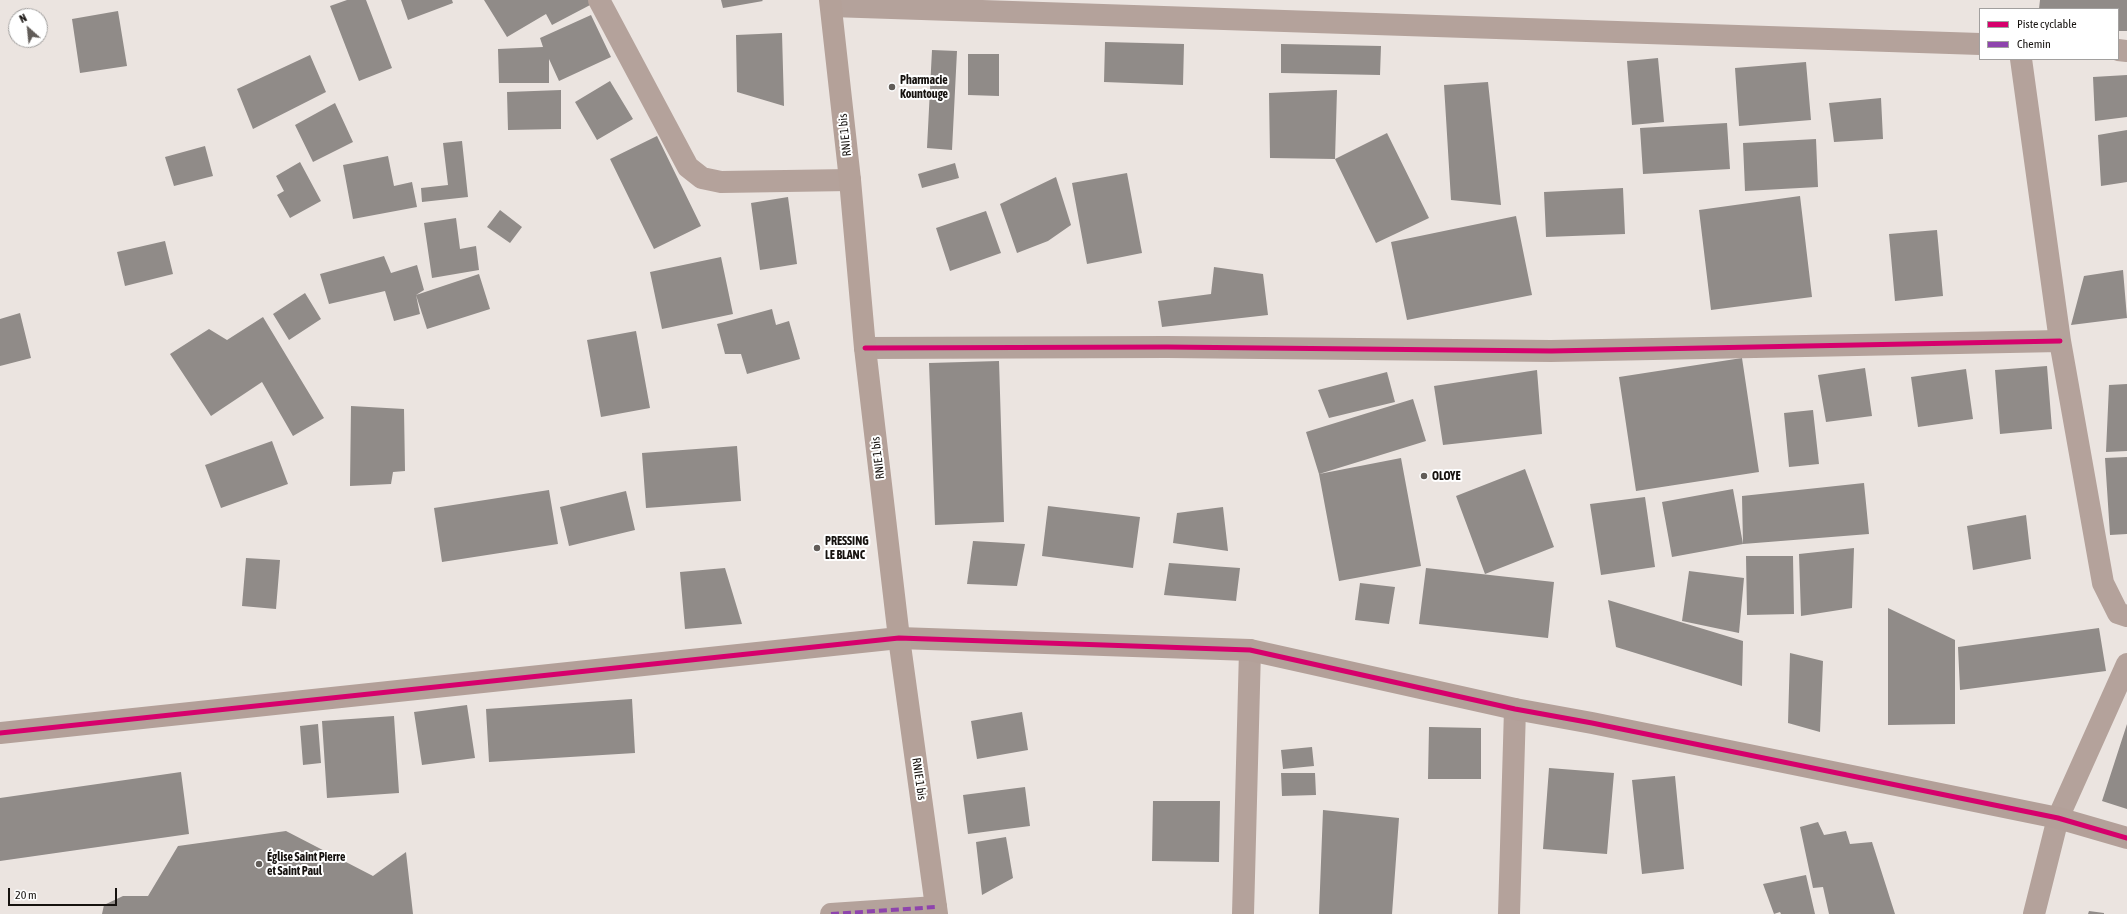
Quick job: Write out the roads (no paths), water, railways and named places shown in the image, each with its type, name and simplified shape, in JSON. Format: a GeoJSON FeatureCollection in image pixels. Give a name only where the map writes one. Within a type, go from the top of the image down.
{"type":"FeatureCollection","features":[{"type":"Feature","properties":{"kind":"main road","name":"RNIE 1 bis"},"geometry":{"type":"LineString","coordinates":[[830,3],[850,180],[865,348],[899,638],[936,910]]}},
{"type":"Feature","properties":{"kind":"street"},"geometry":{"type":"LineString","coordinates":[[599,0],[688,167],[702,178],[721,182],[850,180]]}},
{"type":"Feature","properties":{"kind":"street"},"geometry":{"type":"LineString","coordinates":[[830,3],[1979,44]]}},
{"type":"Feature","properties":{"kind":"street"},"geometry":{"type":"LineString","coordinates":[[2021,60],[2060,341],[2103,583],[2118,613],[2127,616]]}},
{"type":"Feature","properties":{"kind":"street"},"geometry":{"type":"LineString","coordinates":[[865,348],[1167,347],[1551,351],[2060,341]]}},
{"type":"Feature","properties":{"kind":"street"},"geometry":{"type":"LineString","coordinates":[[0,733],[899,638],[1250,650],[1515,709],[1592,723],[2058,818],[2127,838]]}},
{"type":"Feature","properties":{"kind":"street"},"geometry":{"type":"LineString","coordinates":[[1243,914],[1250,650]]}},
{"type":"Feature","properties":{"kind":"street"},"geometry":{"type":"LineString","coordinates":[[2034,914],[2058,818],[2127,664]]}},
{"type":"Feature","properties":{"kind":"street"},"geometry":{"type":"LineString","coordinates":[[1509,914],[1515,709]]}},
{"type":"Feature","properties":{"kind":"street"},"geometry":{"type":"LineString","coordinates":[[831,914],[936,910]]}},
{"type":"Feature","properties":{"kind":"place","name":"Pharmacie Kountouge"},"geometry":{"type":"Point","coordinates":[892,87]}},
{"type":"Feature","properties":{"kind":"place","name":"OLOYE"},"geometry":{"type":"Point","coordinates":[1424,476]}},
{"type":"Feature","properties":{"kind":"place","name":"PRESSING LE BLANC"},"geometry":{"type":"Point","coordinates":[817,548]}},
{"type":"Feature","properties":{"kind":"place","name":"Église Saint Pierre et Saint Paul"},"geometry":{"type":"Point","coordinates":[259,864]}}]}
